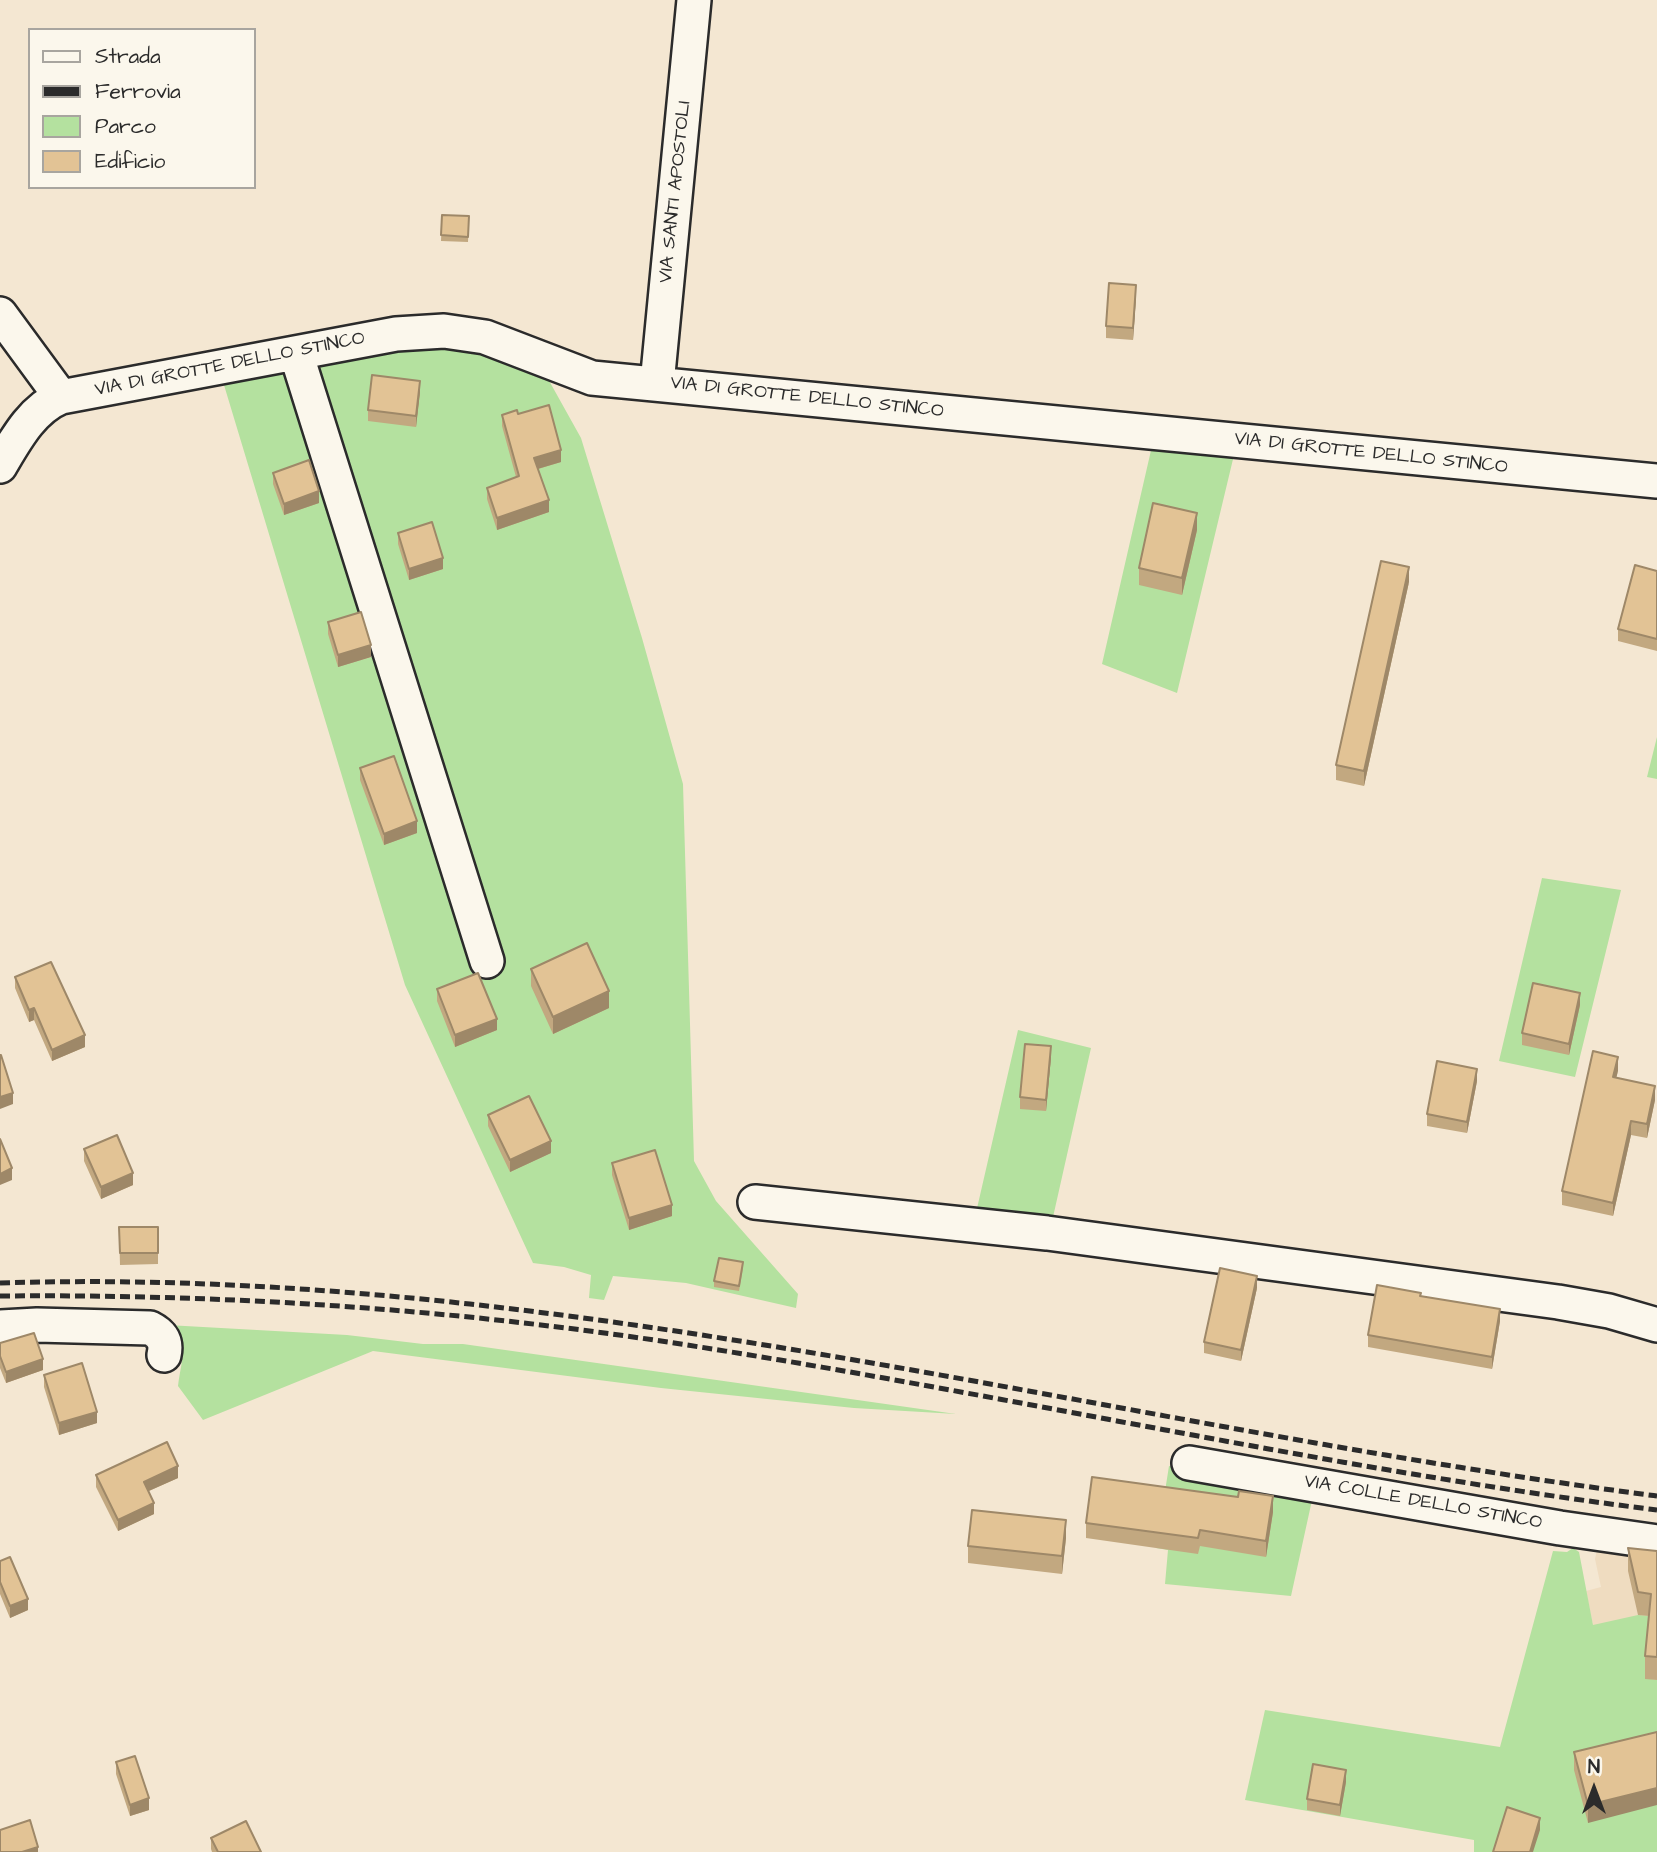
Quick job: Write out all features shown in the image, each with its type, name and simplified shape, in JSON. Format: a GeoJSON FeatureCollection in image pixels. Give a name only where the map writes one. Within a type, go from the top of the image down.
{"type":"FeatureCollection","features":[{"type":"Feature","properties":{"kind":"street","name":"VIA SANTI APOSTOLI"},"geometry":{"type":"LineString","coordinates":[[657,384],[694,0]]}},
{"type":"Feature","properties":{"kind":"street"},"geometry":{"type":"LineString","coordinates":[[0,314],[61,397]]}},
{"type":"Feature","properties":{"kind":"street","name":"VIA DI GROTTE DELLO STINCO"},"geometry":{"type":"LineString","coordinates":[[0,466],[19,432],[47,403],[61,397],[396,334],[444,331],[485,337],[592,378],[1657,481]]}},
{"type":"Feature","properties":{"kind":"street"},"geometry":{"type":"LineString","coordinates":[[296,353],[487,961]]}},
{"type":"Feature","properties":{"kind":"street"},"geometry":{"type":"LineString","coordinates":[[755,1202],[1047,1233],[1558,1302],[1619,1313],[1657,1325]]}},
{"type":"Feature","properties":{"kind":"street"},"geometry":{"type":"LineString","coordinates":[[0,1327],[37,1325],[150,1328],[161,1335],[166,1348],[164,1355]]}},
{"type":"Feature","properties":{"kind":"street","name":"VIA COLLE DELLO STINCO"},"geometry":{"type":"LineString","coordinates":[[1189,1463],[1560,1528],[1657,1542]]}},
{"type":"Feature","properties":{"kind":"shaded area"},"geometry":{"type":"Polygon","coordinates":[[[1600,1548],[1657,1554],[1657,1731],[1593,1625],[1586,1591],[1601,1587],[1595,1559],[1600,1548]]]}},
{"type":"Feature","properties":{"kind":"green space"},"geometry":{"type":"Polygon","coordinates":[[[386,349],[475,350],[547,377],[581,438],[683,784],[694,1161],[716,1201],[798,1294],[796,1308],[686,1283],[613,1276],[604,1300],[589,1298],[591,1275],[564,1267],[533,1263],[405,985],[224,385],[386,349]],[[365,623],[338,666],[375,656],[365,623]]]}},
{"type":"Feature","properties":{"kind":"green space"},"geometry":{"type":"Polygon","coordinates":[[[1152,446],[1234,455],[1177,693],[1102,664],[1152,446]]]}},
{"type":"Feature","properties":{"kind":"green space"},"geometry":{"type":"Polygon","coordinates":[[[1657,737],[1657,779],[1647,777],[1657,737]]]}},
{"type":"Feature","properties":{"kind":"green space"},"geometry":{"type":"Polygon","coordinates":[[[1542,878],[1621,890],[1575,1077],[1499,1061],[1542,878]]]}},
{"type":"Feature","properties":{"kind":"green space"},"geometry":{"type":"Polygon","coordinates":[[[1018,1030],[1091,1048],[1051,1226],[975,1217],[1018,1030]]]}},
{"type":"Feature","properties":{"kind":"green space"},"geometry":{"type":"Polygon","coordinates":[[[167,1325],[347,1335],[423,1344],[463,1344],[956,1414],[854,1408],[661,1388],[373,1351],[203,1420],[178,1386],[181,1347],[167,1325]]]}},
{"type":"Feature","properties":{"kind":"green space"},"geometry":{"type":"Polygon","coordinates":[[[1169,1466],[1314,1491],[1291,1596],[1165,1584],[1168,1550],[1156,1548],[1169,1466]]]}},
{"type":"Feature","properties":{"kind":"green space"},"geometry":{"type":"Polygon","coordinates":[[[1573,1548],[1579,1552],[1593,1625],[1638,1615],[1651,1616],[1645,1678],[1657,1680],[1657,1852],[1474,1852],[1474,1840],[1245,1800],[1265,1710],[1500,1747],[1553,1551],[1567,1552],[1573,1548]]]}},
{"type":"Feature","properties":{"kind":"building"},"geometry":{"type":"Polygon","coordinates":[[[442,215],[469,216],[468,237],[441,235],[442,215]]]}},
{"type":"Feature","properties":{"kind":"building"},"geometry":{"type":"Polygon","coordinates":[[[1109,283],[1136,285],[1133,328],[1106,326],[1109,283]]]}},
{"type":"Feature","properties":{"kind":"building"},"geometry":{"type":"Polygon","coordinates":[[[372,375],[420,381],[416,416],[368,410],[372,375]]]}},
{"type":"Feature","properties":{"kind":"building"},"geometry":{"type":"Polygon","coordinates":[[[549,405],[561,450],[534,458],[549,500],[497,518],[487,488],[519,476],[502,415],[517,410],[518,414],[549,405]]]}},
{"type":"Feature","properties":{"kind":"building"},"geometry":{"type":"Polygon","coordinates":[[[309,460],[319,491],[284,504],[273,473],[309,460]]]}},
{"type":"Feature","properties":{"kind":"building"},"geometry":{"type":"Polygon","coordinates":[[[1153,503],[1197,513],[1182,578],[1139,568],[1153,503]]]}},
{"type":"Feature","properties":{"kind":"building"},"geometry":{"type":"Polygon","coordinates":[[[432,522],[443,558],[409,569],[398,533],[432,522]]]}},
{"type":"Feature","properties":{"kind":"building"},"geometry":{"type":"Polygon","coordinates":[[[1381,561],[1409,567],[1364,771],[1336,765],[1381,561]]]}},
{"type":"Feature","properties":{"kind":"building"},"geometry":{"type":"Polygon","coordinates":[[[1635,565],[1657,571],[1657,639],[1618,629],[1635,565]]]}},
{"type":"Feature","properties":{"kind":"building"},"geometry":{"type":"Polygon","coordinates":[[[361,612],[371,645],[338,655],[328,622],[361,612]]]}},
{"type":"Feature","properties":{"kind":"building"},"geometry":{"type":"Polygon","coordinates":[[[394,756],[417,821],[384,834],[360,768],[394,756]]]}},
{"type":"Feature","properties":{"kind":"building"},"geometry":{"type":"Polygon","coordinates":[[[587,943],[609,991],[553,1017],[531,969],[587,943]]]}},
{"type":"Feature","properties":{"kind":"building"},"geometry":{"type":"Polygon","coordinates":[[[51,962],[85,1035],[52,1050],[34,1008],[29,1010],[15,977],[51,962]]]}},
{"type":"Feature","properties":{"kind":"building"},"geometry":{"type":"Polygon","coordinates":[[[478,973],[497,1019],[455,1035],[437,989],[478,973]]]}},
{"type":"Feature","properties":{"kind":"building"},"geometry":{"type":"Polygon","coordinates":[[[1533,983],[1580,993],[1569,1044],[1522,1033],[1533,983]]]}},
{"type":"Feature","properties":{"kind":"building"},"geometry":{"type":"Polygon","coordinates":[[[1025,1044],[1051,1046],[1046,1100],[1020,1097],[1025,1044]]]}},
{"type":"Feature","properties":{"kind":"building"},"geometry":{"type":"Polygon","coordinates":[[[1593,1051],[1618,1057],[1613,1077],[1655,1086],[1647,1124],[1631,1121],[1613,1203],[1562,1191],[1593,1051]]]}},
{"type":"Feature","properties":{"kind":"building"},"geometry":{"type":"Polygon","coordinates":[[[0,1055],[13,1093],[0,1097],[0,1055]]]}},
{"type":"Feature","properties":{"kind":"building"},"geometry":{"type":"Polygon","coordinates":[[[1437,1061],[1477,1069],[1467,1122],[1427,1114],[1437,1061]]]}},
{"type":"Feature","properties":{"kind":"building"},"geometry":{"type":"Polygon","coordinates":[[[529,1096],[551,1141],[510,1160],[488,1115],[529,1096]]]}},
{"type":"Feature","properties":{"kind":"building"},"geometry":{"type":"Polygon","coordinates":[[[117,1135],[133,1173],[101,1187],[84,1149],[117,1135]]]}},
{"type":"Feature","properties":{"kind":"building"},"geometry":{"type":"Polygon","coordinates":[[[0,1139],[12,1168],[0,1174],[0,1139]]]}},
{"type":"Feature","properties":{"kind":"building"},"geometry":{"type":"Polygon","coordinates":[[[655,1150],[672,1205],[629,1218],[612,1163],[655,1150]]]}},
{"type":"Feature","properties":{"kind":"building"},"geometry":{"type":"Polygon","coordinates":[[[119,1227],[158,1227],[158,1253],[120,1253],[119,1227]]]}},
{"type":"Feature","properties":{"kind":"building"},"geometry":{"type":"Polygon","coordinates":[[[719,1258],[743,1262],[739,1286],[714,1281],[719,1258]]]}},
{"type":"Feature","properties":{"kind":"building"},"geometry":{"type":"Polygon","coordinates":[[[1220,1268],[1257,1276],[1241,1350],[1204,1342],[1220,1268]]]}},
{"type":"Feature","properties":{"kind":"building"},"geometry":{"type":"Polygon","coordinates":[[[1377,1285],[1421,1293],[1420,1296],[1500,1309],[1492,1357],[1368,1335],[1377,1285]]]}},
{"type":"Feature","properties":{"kind":"building"},"geometry":{"type":"Polygon","coordinates":[[[34,1333],[43,1359],[6,1372],[0,1356],[0,1343],[34,1333]]]}},
{"type":"Feature","properties":{"kind":"building"},"geometry":{"type":"Polygon","coordinates":[[[82,1363],[97,1412],[59,1423],[44,1375],[82,1363]]]}},
{"type":"Feature","properties":{"kind":"building"},"geometry":{"type":"Polygon","coordinates":[[[167,1442],[178,1466],[144,1482],[154,1503],[118,1520],[96,1475],[167,1442]]]}},
{"type":"Feature","properties":{"kind":"building"},"geometry":{"type":"Polygon","coordinates":[[[1092,1477],[1238,1497],[1239,1491],[1273,1496],[1266,1541],[1200,1530],[1198,1538],[1086,1523],[1092,1477]]]}},
{"type":"Feature","properties":{"kind":"building"},"geometry":{"type":"Polygon","coordinates":[[[972,1510],[1066,1520],[1062,1556],[968,1546],[972,1510]]]}},
{"type":"Feature","properties":{"kind":"building"},"geometry":{"type":"Polygon","coordinates":[[[1628,1548],[1657,1551],[1657,1657],[1645,1656],[1651,1594],[1638,1592],[1628,1548]]]}},
{"type":"Feature","properties":{"kind":"building"},"geometry":{"type":"Polygon","coordinates":[[[10,1557],[28,1599],[10,1606],[0,1582],[0,1561],[10,1557]]]}},
{"type":"Feature","properties":{"kind":"building"},"geometry":{"type":"Polygon","coordinates":[[[1657,1732],[1657,1788],[1588,1805],[1574,1752],[1657,1732]]]}},
{"type":"Feature","properties":{"kind":"building"},"geometry":{"type":"Polygon","coordinates":[[[135,1756],[149,1798],[130,1805],[116,1762],[135,1756]]]}},
{"type":"Feature","properties":{"kind":"building"},"geometry":{"type":"Polygon","coordinates":[[[1313,1764],[1346,1770],[1340,1805],[1307,1799],[1313,1764]]]}},
{"type":"Feature","properties":{"kind":"building"},"geometry":{"type":"Polygon","coordinates":[[[1507,1807],[1540,1818],[1530,1852],[1493,1852],[1507,1807]]]}},
{"type":"Feature","properties":{"kind":"building"},"geometry":{"type":"Polygon","coordinates":[[[30,1820],[38,1847],[22,1852],[0,1852],[0,1830],[30,1820]]]}},
{"type":"Feature","properties":{"kind":"building"},"geometry":{"type":"Polygon","coordinates":[[[246,1821],[261,1852],[218,1852],[211,1838],[246,1821]]]}},
{"type":"Feature","properties":{"kind":"railway"},"geometry":{"type":"LineString","coordinates":[[0,1283],[210,1284],[418,1299],[625,1324],[832,1356],[1450,1466],[1657,1496]]}},
{"type":"Feature","properties":{"kind":"railway"},"geometry":{"type":"LineString","coordinates":[[0,1296],[164,1298],[328,1305],[573,1329],[779,1360],[1405,1473],[1657,1510]]}}]}
